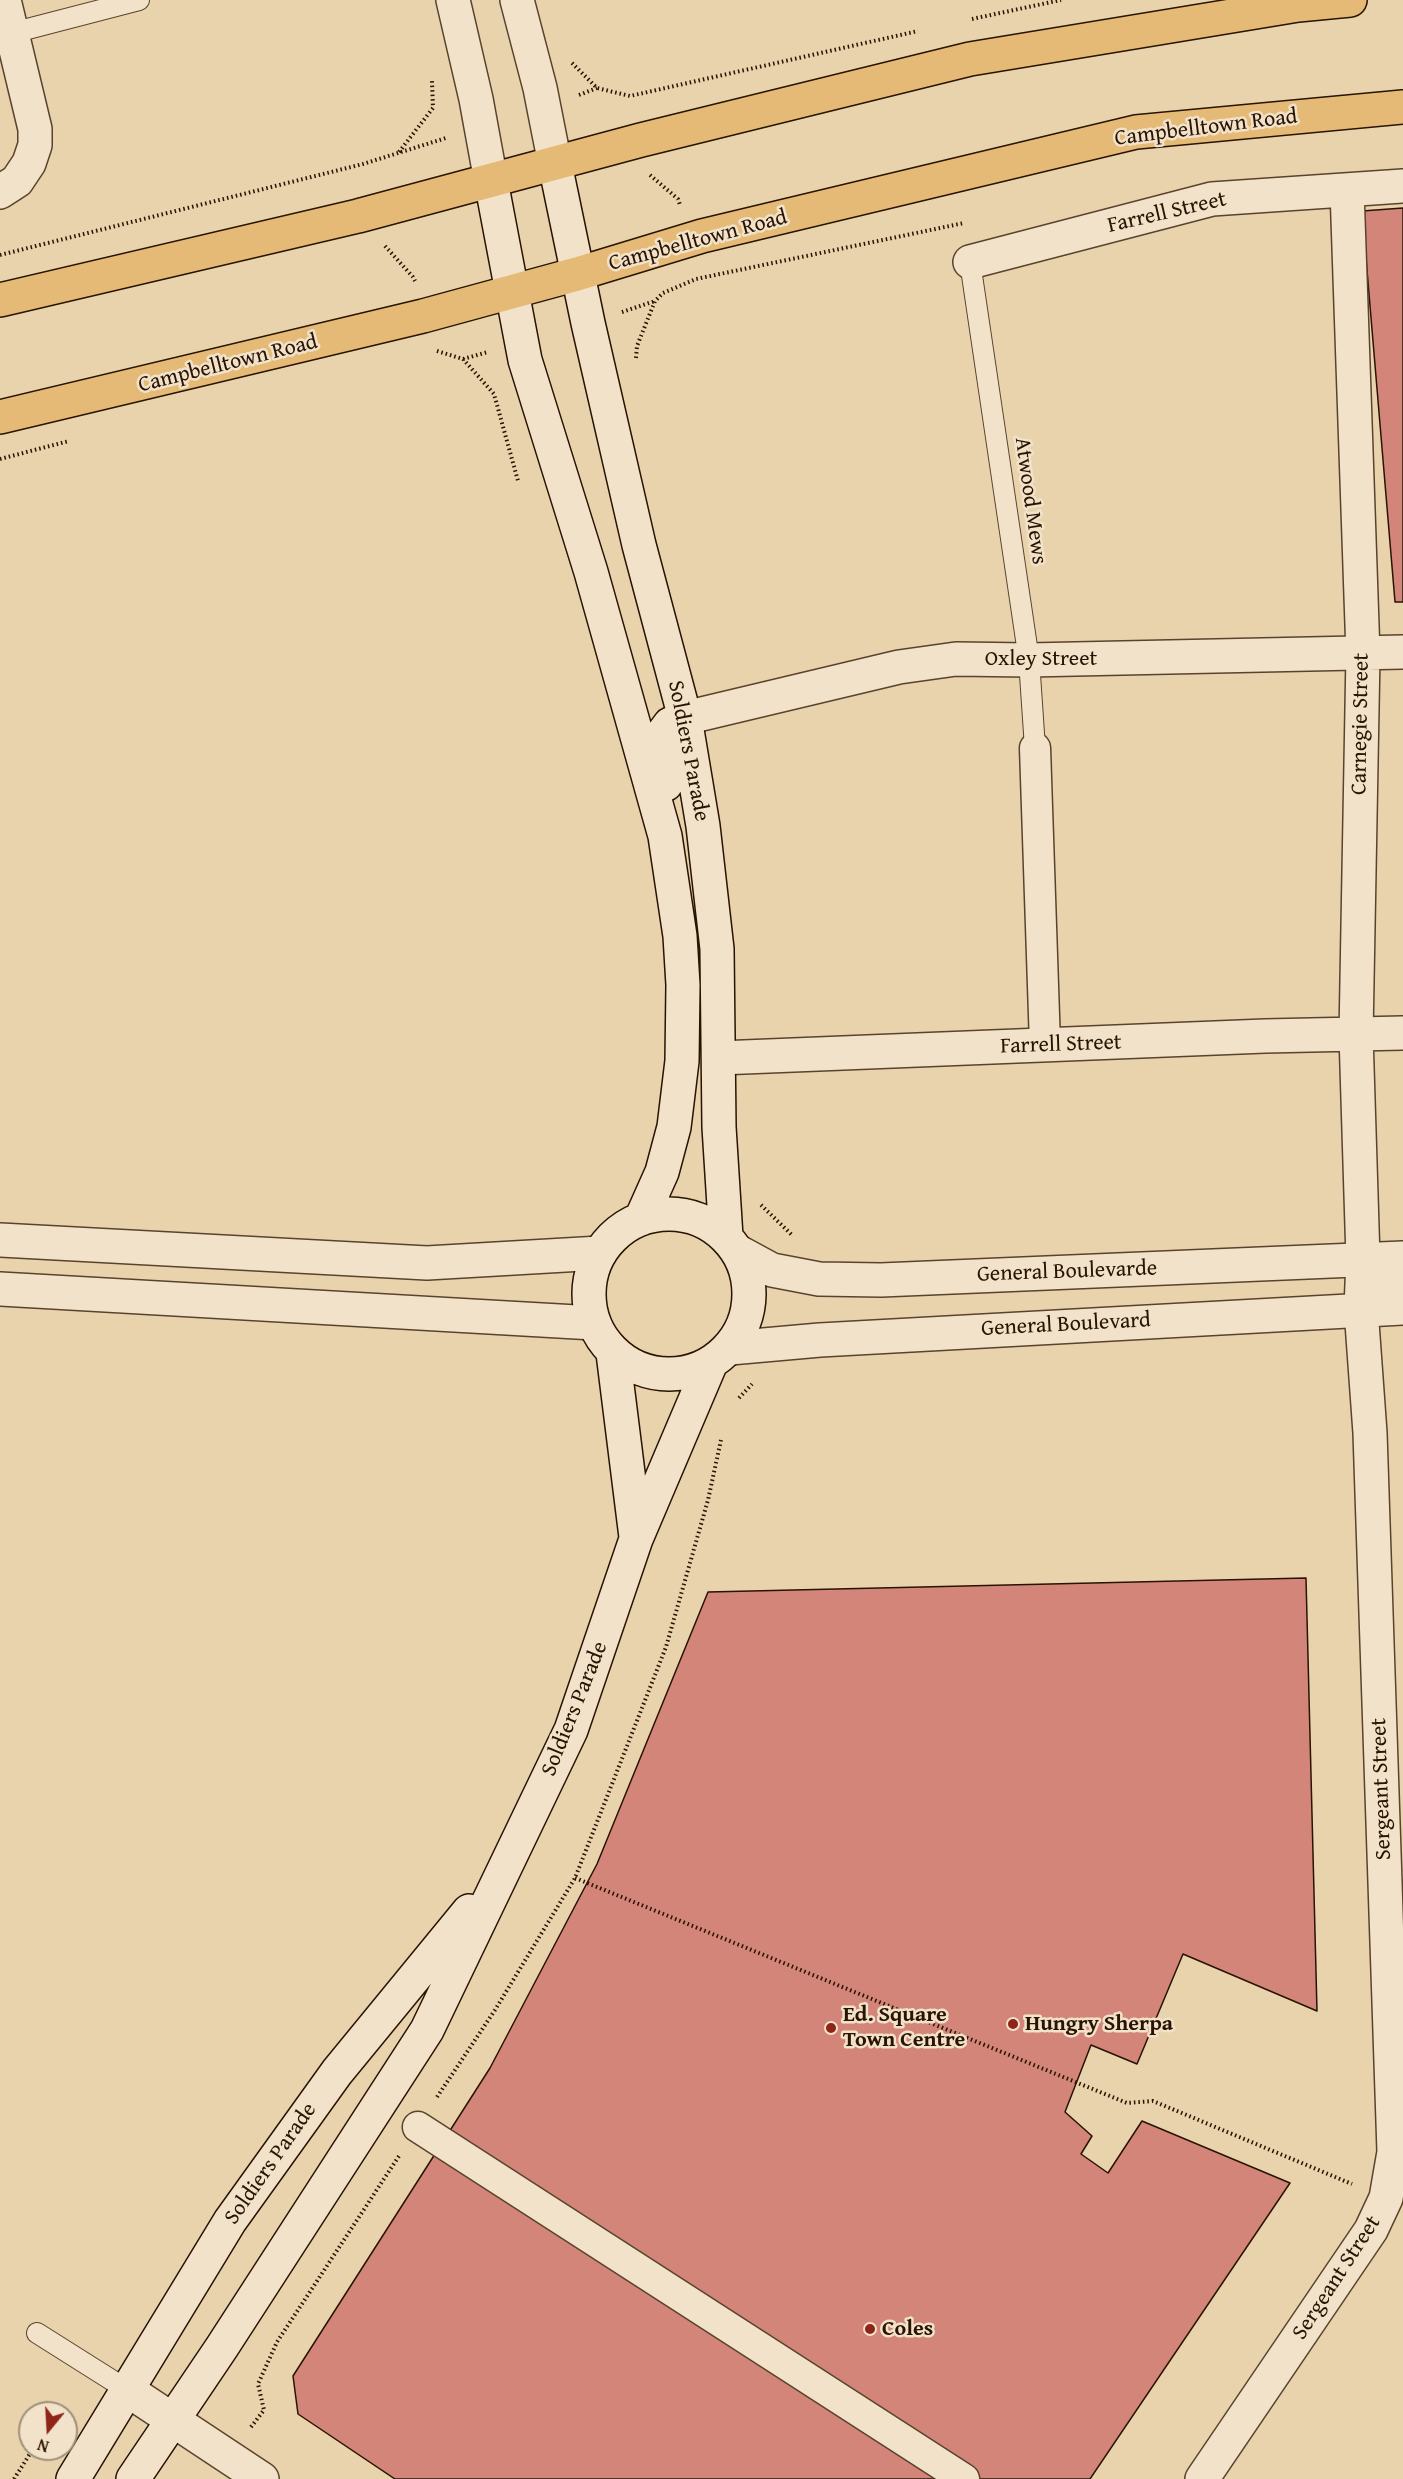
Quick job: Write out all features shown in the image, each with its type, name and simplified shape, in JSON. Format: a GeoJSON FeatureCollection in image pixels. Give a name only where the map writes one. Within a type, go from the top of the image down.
{"type":"FeatureCollection","features":[{"type":"Feature","properties":{"kind":"main road"},"geometry":{"type":"LineString","coordinates":[[0,300],[358,216],[641,140],[970,59],[1298,5],[1350,0]]}},
{"type":"Feature","properties":{"kind":"main road","name":"Campbelltown Road"},"geometry":{"type":"LineString","coordinates":[[0,417],[412,319],[578,274],[702,236],[1136,132],[1403,107]]}},
{"type":"Feature","properties":{"kind":"street"},"geometry":{"type":"LineString","coordinates":[[0,192],[17,181],[29,163],[35,145],[35,129],[4,0]]}},
{"type":"Feature","properties":{"kind":"street","name":"Soldiers Parade"},"geometry":{"type":"LineString","coordinates":[[453,0],[476,99],[525,360],[591,572],[662,825],[674,895],[680,936],[683,984],[682,1061],[674,1128],[665,1161],[640,1219]]}},
{"type":"Feature","properties":{"kind":"street","name":"Soldiers Parade"},"geometry":{"type":"LineString","coordinates":[[517,0],[540,88],[578,274],[639,545],[685,718],[703,826],[717,950],[720,1150],[732,1244]]}},
{"type":"Feature","properties":{"kind":"street","name":"Farrell Street"},"geometry":{"type":"LineString","coordinates":[[970,262],[1212,199],[1403,186]]}},
{"type":"Feature","properties":{"kind":"street","name":"Carnegie Street"},"geometry":{"type":"LineString","coordinates":[[1347,190],[1363,654],[1356,1035],[1363,1259]]}},
{"type":"Feature","properties":{"kind":"street","name":"Oxley Street"},"geometry":{"type":"LineString","coordinates":[[685,718],[900,667],[956,659],[1029,660],[1403,652]]}},
{"type":"Feature","properties":{"kind":"street"},"geometry":{"type":"LineString","coordinates":[[674,895],[685,854],[661,766],[660,747],[664,732],[670,724],[685,718]]}},
{"type":"Feature","properties":{"kind":"street"},"geometry":{"type":"LineString","coordinates":[[1035,748],[1046,1045]]}},
{"type":"Feature","properties":{"kind":"street","name":"Farrell Street"},"geometry":{"type":"LineString","coordinates":[[719,1058],[1403,1033]]}},
{"type":"Feature","properties":{"kind":"street"},"geometry":{"type":"LineString","coordinates":[[663,1214],[686,1215],[708,1223],[732,1244],[748,1275],[750,1301],[744,1326],[720,1356],[686,1373],[660,1374],[635,1368],[613,1353],[594,1323],[589,1305],[590,1278],[600,1253],[617,1232],[640,1219],[663,1214]]}},
{"type":"Feature","properties":{"kind":"street"},"geometry":{"type":"LineString","coordinates":[[0,1240],[427,1263],[600,1253]]}},
{"type":"Feature","properties":{"kind":"street","name":"General Boulevarde"},"geometry":{"type":"LineString","coordinates":[[732,1244],[772,1270],[819,1279],[880,1280],[1403,1258]]}},
{"type":"Feature","properties":{"kind":"street"},"geometry":{"type":"LineString","coordinates":[[1363,1259],[1381,1276],[1403,1286]]}},
{"type":"Feature","properties":{"kind":"street","name":"Sergeant Street"},"geometry":{"type":"LineString","coordinates":[[1202,2479],[1371,2230],[1386,2198],[1394,2152],[1370,1433],[1361,1309],[1363,1259]]}},
{"type":"Feature","properties":{"kind":"street"},"geometry":{"type":"LineString","coordinates":[[0,1289],[594,1323]]}},
{"type":"Feature","properties":{"kind":"street","name":"General Boulevard"},"geometry":{"type":"LineString","coordinates":[[720,1356],[832,1339],[1403,1308]]}},
{"type":"Feature","properties":{"kind":"street","name":"Soldiers Parade"},"geometry":{"type":"LineString","coordinates":[[613,1353],[636,1539]]}},
{"type":"Feature","properties":{"kind":"street","name":"Soldiers Parade"},"geometry":{"type":"LineString","coordinates":[[132,2479],[427,2030],[571,1730],[636,1539],[720,1356]]}},
{"type":"Feature","properties":{"kind":"street","name":"Soldiers Parade"},"geometry":{"type":"LineString","coordinates":[[74,2479],[230,2221],[256,2184],[337,2072],[501,1873]]}},
{"type":"Feature","properties":{"kind":"street"},"geometry":{"type":"LineString","coordinates":[[418,2127],[964,2479]]}},
{"type":"Feature","properties":{"kind":"street"},"geometry":{"type":"LineString","coordinates":[[129,2391],[262,2479]]}},
{"type":"Feature","properties":{"kind":"lane"},"geometry":{"type":"LineString","coordinates":[[12,33],[139,0]]}},
{"type":"Feature","properties":{"kind":"lane","name":"Atwood Mews"},"geometry":{"type":"LineString","coordinates":[[970,262],[1029,660],[1035,748]]}},
{"type":"Feature","properties":{"kind":"lane"},"geometry":{"type":"LineString","coordinates":[[37,2333],[129,2391]]}},
{"type":"Feature","properties":{"kind":"path"},"geometry":{"type":"LineString","coordinates":[[966,20],[1061,0]]}},
{"type":"Feature","properties":{"kind":"path"},"geometry":{"type":"LineString","coordinates":[[569,56],[573,64],[597,88],[630,96],[920,30]]}},
{"type":"Feature","properties":{"kind":"path"},"geometry":{"type":"LineString","coordinates":[[0,255],[399,153],[433,108],[431,70]]}},
{"type":"Feature","properties":{"kind":"path"},"geometry":{"type":"LineString","coordinates":[[648,173],[678,199]]}},
{"type":"Feature","properties":{"kind":"path"},"geometry":{"type":"LineString","coordinates":[[385,247],[413,277]]}},
{"type":"Feature","properties":{"kind":"path"},"geometry":{"type":"LineString","coordinates":[[636,364],[636,346],[655,301],[663,293],[696,279]]}},
{"type":"Feature","properties":{"kind":"path"},"geometry":{"type":"LineString","coordinates":[[432,349],[463,359],[494,394],[518,481]]}},
{"type":"Feature","properties":{"kind":"path"},"geometry":{"type":"LineString","coordinates":[[757,1198],[761,1206],[795,1239]]}},
{"type":"Feature","properties":{"kind":"path"},"geometry":{"type":"LineString","coordinates":[[575,1878],[1127,2103],[1153,2101],[1386,2198]]}},
{"type":"Feature","properties":{"kind":"path"},"geometry":{"type":"LineString","coordinates":[[14,2479],[26,2461]]}},
{"type":"Feature","properties":{"kind":"building"},"geometry":{"type":"Polygon","coordinates":[[[1403,208],[1403,602],[1395,602],[1362,211],[1403,208]]]}},
{"type":"Feature","properties":{"kind":"building","name":"Ed. Square Town Centre"},"geometry":{"type":"Polygon","coordinates":[[[1306,1578],[1317,2011],[1183,1954],[1137,2064],[1091,2045],[1065,2112],[1092,2136],[1081,2154],[1108,2173],[1142,2121],[1290,2183],[1090,2479],[395,2479],[298,2414],[293,2376],[490,2068],[597,1864],[708,1592],[1306,1578]]]}},
{"type":"Feature","properties":{"kind":"place","name":"Hungry Sherpa"},"geometry":{"type":"Point","coordinates":[1013,2024]}},
{"type":"Feature","properties":{"kind":"place","name":"Ed. Square Town Centre"},"geometry":{"type":"Point","coordinates":[831,2028]}},
{"type":"Feature","properties":{"kind":"place","name":"Coles"},"geometry":{"type":"Point","coordinates":[870,2329]}}]}
